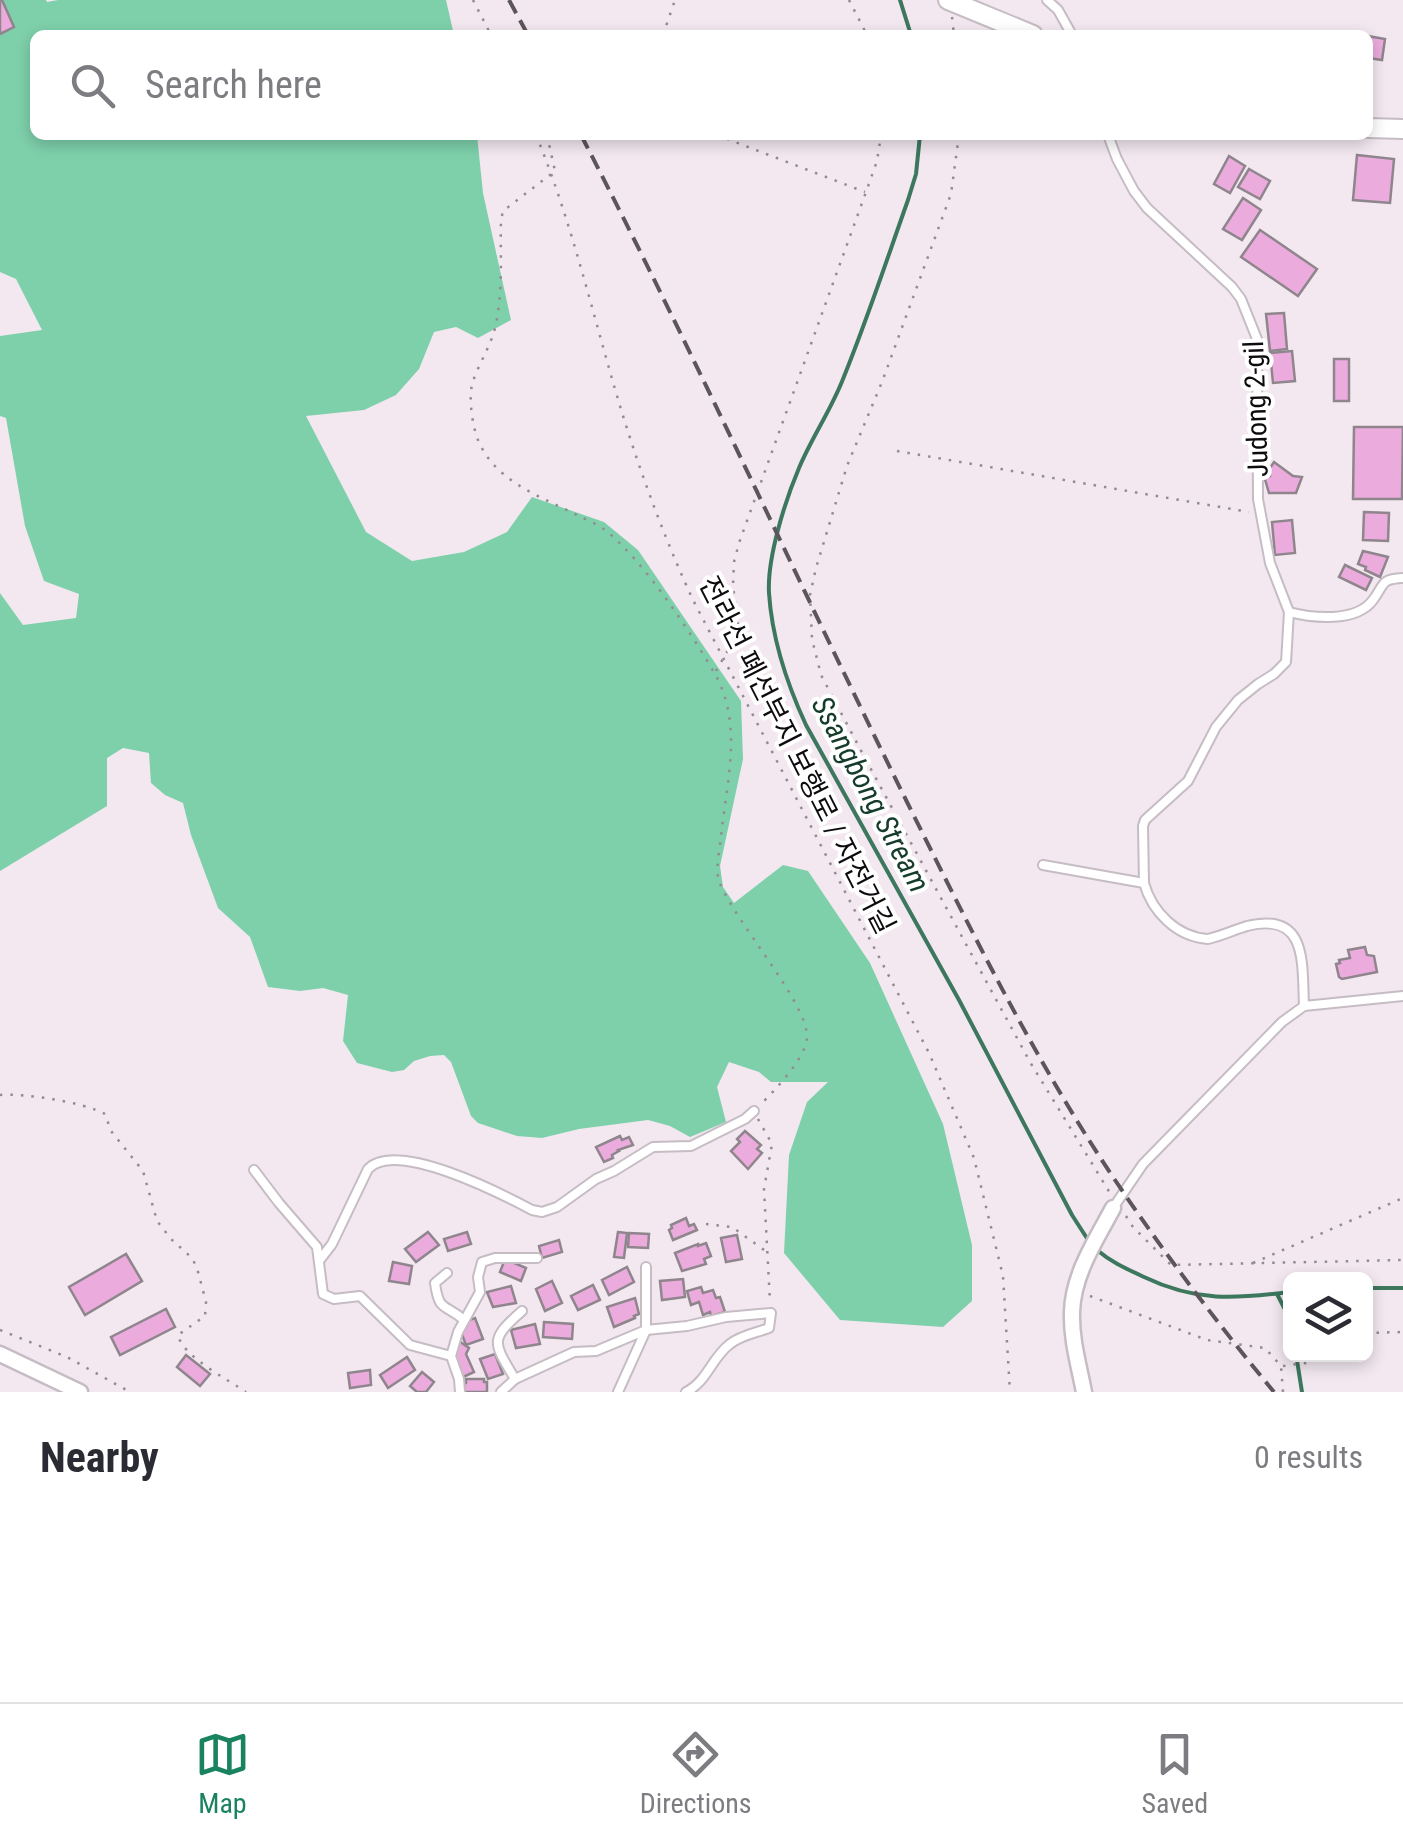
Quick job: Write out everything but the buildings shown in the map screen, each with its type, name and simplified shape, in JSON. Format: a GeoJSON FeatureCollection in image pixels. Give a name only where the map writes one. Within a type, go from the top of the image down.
{"type":"FeatureCollection","features":[{"type":"Feature","properties":{"kind":"street"},"geometry":{"type":"LineString","coordinates":[[948,0],[1020,30]]}},
{"type":"Feature","properties":{"kind":"street"},"geometry":{"type":"LineString","coordinates":[[1373,128],[1403,129]]}},
{"type":"Feature","properties":{"kind":"street"},"geometry":{"type":"LineString","coordinates":[[1084,1392],[1073,1334],[1074,1290],[1114,1204]]}},
{"type":"Feature","properties":{"kind":"street"},"geometry":{"type":"LineString","coordinates":[[0,1354],[80,1392]]}},
{"type":"Feature","properties":{"kind":"lane"},"geometry":{"type":"LineString","coordinates":[[1047,0],[1069,30]]}},
{"type":"Feature","properties":{"kind":"lane","name":"Judong 2-gil"},"geometry":{"type":"LineString","coordinates":[[1110,140],[1124,174],[1147,208],[1232,287],[1250,318],[1257,339],[1260,514],[1270,563],[1289,612],[1286,662],[1246,692],[1224,716],[1188,781],[1145,820],[1144,883]]}},
{"type":"Feature","properties":{"kind":"lane"},"geometry":{"type":"LineString","coordinates":[[1289,612],[1320,618],[1347,614],[1368,605],[1387,580],[1403,578]]}},
{"type":"Feature","properties":{"kind":"lane"},"geometry":{"type":"LineString","coordinates":[[1042,865],[1144,883],[1160,914],[1193,937],[1208,940],[1266,924],[1292,931],[1302,961],[1304,1006]]}},
{"type":"Feature","properties":{"kind":"lane"},"geometry":{"type":"LineString","coordinates":[[1114,1204],[1143,1164],[1282,1022],[1304,1006],[1403,996]]}},
{"type":"Feature","properties":{"kind":"lane"},"geometry":{"type":"LineString","coordinates":[[319,1261],[332,1244],[368,1168],[378,1160],[394,1159],[451,1172],[542,1212],[557,1207],[653,1146],[692,1146],[754,1111]]}},
{"type":"Feature","properties":{"kind":"lane"},"geometry":{"type":"LineString","coordinates":[[254,1170],[317,1247],[321,1290],[328,1297],[363,1297],[410,1345],[451,1356]]}},
{"type":"Feature","properties":{"kind":"lane"},"geometry":{"type":"LineString","coordinates":[[460,1392],[451,1356],[464,1320],[480,1292],[482,1262],[495,1258],[537,1258]]}},
{"type":"Feature","properties":{"kind":"lane"},"geometry":{"type":"LineString","coordinates":[[618,1392],[646,1330],[646,1267]]}},
{"type":"Feature","properties":{"kind":"lane"},"geometry":{"type":"LineString","coordinates":[[446,1273],[435,1283],[437,1300],[464,1320]]}},
{"type":"Feature","properties":{"kind":"lane"},"geometry":{"type":"LineString","coordinates":[[515,1379],[500,1354],[497,1340],[499,1332],[522,1311]]}},
{"type":"Feature","properties":{"kind":"lane"},"geometry":{"type":"LineString","coordinates":[[502,1392],[515,1379],[574,1352],[596,1351],[646,1330],[771,1313],[768,1328],[730,1344],[698,1385],[686,1392]]}},
{"type":"Feature","properties":{"kind":"path"},"geometry":{"type":"LineString","coordinates":[[473,0],[488,30]]}},
{"type":"Feature","properties":{"kind":"path"},"geometry":{"type":"LineString","coordinates":[[665,30],[675,0]]}},
{"type":"Feature","properties":{"kind":"path"},"geometry":{"type":"LineString","coordinates":[[849,0],[864,30]]}},
{"type":"Feature","properties":{"kind":"path","name":"전라선 폐선부지 보행로 / 자전거길"},"geometry":{"type":"LineString","coordinates":[[538,140],[552,174],[622,411],[669,547],[692,600],[930,1053],[974,1158],[1002,1276],[1010,1392]]}},
{"type":"Feature","properties":{"kind":"path"},"geometry":{"type":"LineString","coordinates":[[548,140],[555,164],[552,174],[504,212],[501,220],[501,296],[496,327],[472,384],[472,414],[478,440],[494,466],[514,483],[603,528],[636,559],[715,674],[731,717],[717,878],[742,924],[797,1005],[808,1034],[804,1050],[776,1089],[754,1111],[772,1144],[764,1189],[771,1313]]}},
{"type":"Feature","properties":{"kind":"path"},"geometry":{"type":"LineString","coordinates":[[729,140],[866,192]]}},
{"type":"Feature","properties":{"kind":"path"},"geometry":{"type":"LineString","coordinates":[[715,674],[739,631],[732,586],[739,543],[877,161],[880,140]]}},
{"type":"Feature","properties":{"kind":"path"},"geometry":{"type":"LineString","coordinates":[[958,140],[950,194],[847,466],[816,568],[810,595],[812,639],[821,674],[1030,1062],[1114,1204],[1133,1227],[1171,1265],[1403,1260]]}},
{"type":"Feature","properties":{"kind":"path"},"geometry":{"type":"LineString","coordinates":[[897,451],[1260,514]]}},
{"type":"Feature","properties":{"kind":"path"},"geometry":{"type":"LineString","coordinates":[[0,1095],[48,1099],[105,1114],[111,1132],[143,1171],[157,1221],[197,1268],[206,1302],[205,1316],[178,1335],[178,1341],[186,1351],[246,1392]]}},
{"type":"Feature","properties":{"kind":"path"},"geometry":{"type":"LineString","coordinates":[[1252,1264],[1403,1198]]}},
{"type":"Feature","properties":{"kind":"path"},"geometry":{"type":"LineString","coordinates":[[706,1224],[732,1227],[767,1252]]}},
{"type":"Feature","properties":{"kind":"path"},"geometry":{"type":"LineString","coordinates":[[1074,1290],[1207,1340],[1265,1348],[1282,1366],[1282,1392]]}},
{"type":"Feature","properties":{"kind":"path"},"geometry":{"type":"LineString","coordinates":[[0,1330],[67,1357],[130,1392]]}},
{"type":"Feature","properties":{"kind":"path"},"geometry":{"type":"LineString","coordinates":[[1373,1333],[1403,1332]]}},
{"type":"Feature","properties":{"kind":"path"},"geometry":{"type":"LineString","coordinates":[[1282,1366],[1314,1362]]}},
{"type":"Feature","properties":{"kind":"green space"},"geometry":{"type":"Polygon","coordinates":[[[0,0],[446,0],[453,30],[30,30],[30,140],[478,140],[483,193],[511,320],[478,338],[456,327],[434,332],[419,369],[396,395],[364,410],[306,416],[366,532],[412,561],[464,552],[507,532],[532,497],[604,522],[638,550],[741,701],[743,759],[720,866],[723,887],[734,903],[783,865],[808,871],[870,963],[943,1124],[972,1245],[972,1301],[943,1327],[840,1320],[784,1253],[789,1155],[807,1102],[828,1082],[771,1082],[759,1072],[729,1062],[717,1087],[726,1122],[690,1137],[648,1120],[542,1138],[517,1136],[478,1123],[471,1116],[451,1062],[444,1055],[414,1061],[404,1070],[392,1072],[357,1063],[343,1041],[348,995],[323,988],[300,991],[268,987],[250,937],[218,908],[183,803],[151,783],[149,753],[123,748],[107,758],[107,806],[0,871],[0,593],[23,625],[76,618],[79,594],[44,581],[25,526],[6,418],[0,416],[0,336],[42,330],[16,279],[0,272],[0,0]]]}},
{"type":"Feature","properties":{"kind":"waterway","name":"Ssangbong Stream"},"geometry":{"type":"LineString","coordinates":[[900,0],[909,30]]}},
{"type":"Feature","properties":{"kind":"waterway","name":"Ssangbong Stream"},"geometry":{"type":"LineString","coordinates":[[919,140],[916,174],[869,312],[783,513],[771,563],[773,627],[806,725],[1090,1243]]}},
{"type":"Feature","properties":{"kind":"waterway","name":"Ssangbong Stream"},"geometry":{"type":"LineString","coordinates":[[1097,1250],[1131,1271],[1181,1291],[1233,1297],[1283,1293]]}},
{"type":"Feature","properties":{"kind":"waterway","name":"Ssangbong Stream"},"geometry":{"type":"LineString","coordinates":[[1373,1288],[1403,1288]]}},
{"type":"Feature","properties":{"kind":"waterway"},"geometry":{"type":"LineString","coordinates":[[1277,1294],[1283,1306]]}},
{"type":"Feature","properties":{"kind":"waterway"},"geometry":{"type":"LineString","coordinates":[[1297,1362],[1302,1392]]}},
{"type":"Feature","properties":{"kind":"railway"},"geometry":{"type":"LineString","coordinates":[[509,0],[525,30]]}},
{"type":"Feature","properties":{"kind":"railway"},"geometry":{"type":"LineString","coordinates":[[584,140],[907,802],[1031,1042],[1134,1207],[1274,1392]]}}]}
